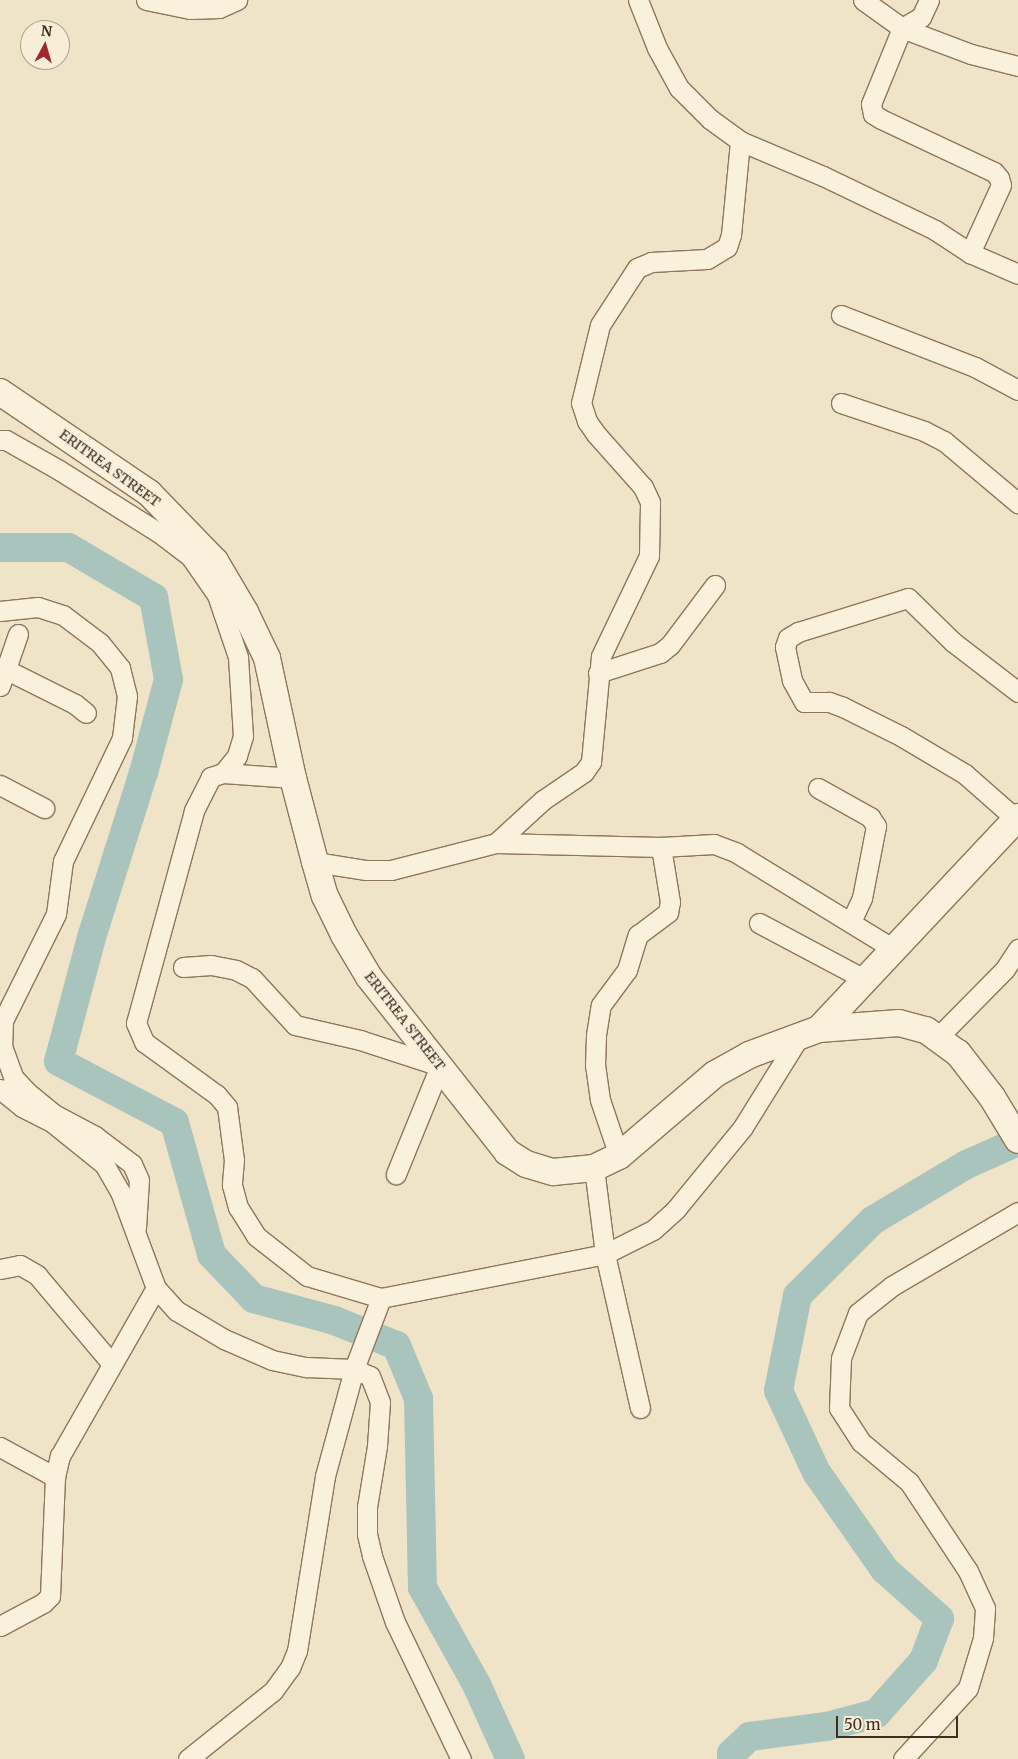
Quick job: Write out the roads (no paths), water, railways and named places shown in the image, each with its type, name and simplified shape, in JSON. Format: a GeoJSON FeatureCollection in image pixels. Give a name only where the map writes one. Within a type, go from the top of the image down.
{"type":"FeatureCollection","features":[{"type":"Feature","properties":{"kind":"main road","name":"ERITREA STREET"},"geometry":{"type":"LineString","coordinates":[[0,392],[149,493],[215,561],[246,612],[267,658],[292,778],[325,896],[369,976],[507,1152],[520,1160],[553,1172],[594,1168],[619,1156],[715,1074],[749,1055],[810,1031],[899,1023],[939,1036],[958,1053],[992,1096],[1018,1140]]}},
{"type":"Feature","properties":{"kind":"main road"},"geometry":{"type":"LineString","coordinates":[[810,1031],[866,980],[892,948],[1017,818]]}},
{"type":"Feature","properties":{"kind":"street"},"geometry":{"type":"LineString","coordinates":[[146,0],[190,9],[219,8],[237,0]]}},
{"type":"Feature","properties":{"kind":"street"},"geometry":{"type":"LineString","coordinates":[[638,0],[658,48],[679,88],[710,119],[740,140],[823,176],[935,230],[970,253],[1018,274]]}},
{"type":"Feature","properties":{"kind":"street"},"geometry":{"type":"LineString","coordinates":[[863,0],[902,28],[971,54],[1018,66]]}},
{"type":"Feature","properties":{"kind":"street"},"geometry":{"type":"LineString","coordinates":[[929,0],[921,17],[902,28],[871,104],[873,114],[994,172],[999,178],[1001,185],[970,253]]}},
{"type":"Feature","properties":{"kind":"street"},"geometry":{"type":"LineString","coordinates":[[496,843],[543,800],[584,772],[591,762],[601,656],[649,556],[650,502],[643,487],[587,421],[581,403],[588,367],[600,325],[637,268],[651,262],[707,259],[727,247],[731,235],[740,140]]}},
{"type":"Feature","properties":{"kind":"street"},"geometry":{"type":"LineString","coordinates":[[841,315],[976,367],[1018,390]]}},
{"type":"Feature","properties":{"kind":"street"},"geometry":{"type":"LineString","coordinates":[[841,403],[924,431],[944,441],[1018,503]]}},
{"type":"Feature","properties":{"kind":"street"},"geometry":{"type":"LineString","coordinates":[[0,440],[6,440],[59,470],[158,532],[190,556],[217,595],[238,657],[243,736],[237,756],[223,773]]}},
{"type":"Feature","properties":{"kind":"street"},"geometry":{"type":"LineString","coordinates":[[598,674],[660,653],[670,645],[715,585]]}},
{"type":"Feature","properties":{"kind":"street"},"geometry":{"type":"LineString","coordinates":[[1017,818],[965,774],[901,736],[844,707],[829,702],[804,702],[792,680],[785,647],[788,638],[798,632],[908,598],[953,642],[1018,692]]}},
{"type":"Feature","properties":{"kind":"street"},"geometry":{"type":"LineString","coordinates":[[0,610],[38,607],[63,615],[100,643],[120,668],[127,696],[122,738],[64,861],[56,914],[4,1021],[2,1046],[13,1077],[28,1093],[54,1114],[95,1136],[132,1164],[139,1180],[136,1239]]}},
{"type":"Feature","properties":{"kind":"street"},"geometry":{"type":"LineString","coordinates":[[18,634],[4,678],[75,704],[86,713]]}},
{"type":"Feature","properties":{"kind":"street"},"geometry":{"type":"LineString","coordinates":[[237,756],[252,775]]}},
{"type":"Feature","properties":{"kind":"street"},"geometry":{"type":"LineString","coordinates":[[292,778],[223,773],[211,777],[194,811],[136,1023],[138,1035],[160,1056],[217,1095],[227,1107],[234,1160],[232,1185],[238,1208],[256,1236],[308,1276],[379,1303],[605,1254],[653,1230],[676,1209],[743,1127],[810,1031]]}},
{"type":"Feature","properties":{"kind":"street"},"geometry":{"type":"LineString","coordinates":[[0,786],[44,808]]}},
{"type":"Feature","properties":{"kind":"street"},"geometry":{"type":"LineString","coordinates":[[818,788],[870,817],[876,826],[862,898],[851,922]]}},
{"type":"Feature","properties":{"kind":"street"},"geometry":{"type":"LineString","coordinates":[[315,862],[366,870],[391,870],[496,843],[661,847],[714,844],[737,853],[892,948]]}},
{"type":"Feature","properties":{"kind":"street"},"geometry":{"type":"LineString","coordinates":[[619,1156],[600,1100],[595,1065],[596,1036],[601,1004],[627,970],[638,935],[668,912],[670,902],[661,847]]}},
{"type":"Feature","properties":{"kind":"street"},"geometry":{"type":"LineString","coordinates":[[759,923],[866,980]]}},
{"type":"Feature","properties":{"kind":"street"},"geometry":{"type":"LineString","coordinates":[[939,1036],[1005,968],[1018,949]]}},
{"type":"Feature","properties":{"kind":"street"},"geometry":{"type":"LineString","coordinates":[[183,967],[211,965],[236,970],[252,978],[295,1025],[306,1030],[360,1040],[440,1066],[396,1174]]}},
{"type":"Feature","properties":{"kind":"street"},"geometry":{"type":"LineString","coordinates":[[0,1089],[22,1107],[54,1123],[104,1164],[121,1194],[136,1239],[156,1288],[177,1311],[198,1324],[272,1360],[306,1367],[354,1369],[370,1376],[380,1402],[377,1446],[367,1507],[367,1534],[372,1556],[395,1622],[461,1759]]}},
{"type":"Feature","properties":{"kind":"street"},"geometry":{"type":"LineString","coordinates":[[594,1168],[605,1254],[640,1408]]}},
{"type":"Feature","properties":{"kind":"street"},"geometry":{"type":"LineString","coordinates":[[903,1759],[968,1688],[983,1638],[985,1608],[968,1572],[909,1482],[861,1442],[839,1408],[841,1358],[858,1313],[892,1286],[1018,1212]]}},
{"type":"Feature","properties":{"kind":"street"},"geometry":{"type":"LineString","coordinates":[[0,1269],[20,1265],[37,1275],[112,1364]]}},
{"type":"Feature","properties":{"kind":"street"},"geometry":{"type":"LineString","coordinates":[[0,1626],[44,1603],[50,1596],[55,1477],[60,1456],[156,1288]]}},
{"type":"Feature","properties":{"kind":"street"},"geometry":{"type":"LineString","coordinates":[[188,1759],[273,1691],[290,1668],[297,1651],[325,1476],[354,1369],[366,1343],[379,1303]]}},
{"type":"Feature","properties":{"kind":"street"},"geometry":{"type":"LineString","coordinates":[[0,1447],[55,1477]]}},
{"type":"Feature","properties":{"kind":"waterway"},"geometry":{"type":"LineString","coordinates":[[0,547],[68,547],[153,597],[168,679],[143,772],[91,937],[58,1061],[174,1122],[211,1254],[253,1298],[334,1320],[396,1345],[418,1398],[422,1587],[476,1684],[510,1759]]}},
{"type":"Feature","properties":{"kind":"waterway"},"geometry":{"type":"LineString","coordinates":[[731,1759],[731,1753],[749,1736],[826,1726],[876,1713],[923,1660],[939,1618],[884,1569],[816,1472],[778,1390],[797,1295],[872,1220],[966,1164],[1018,1141]]}}]}
